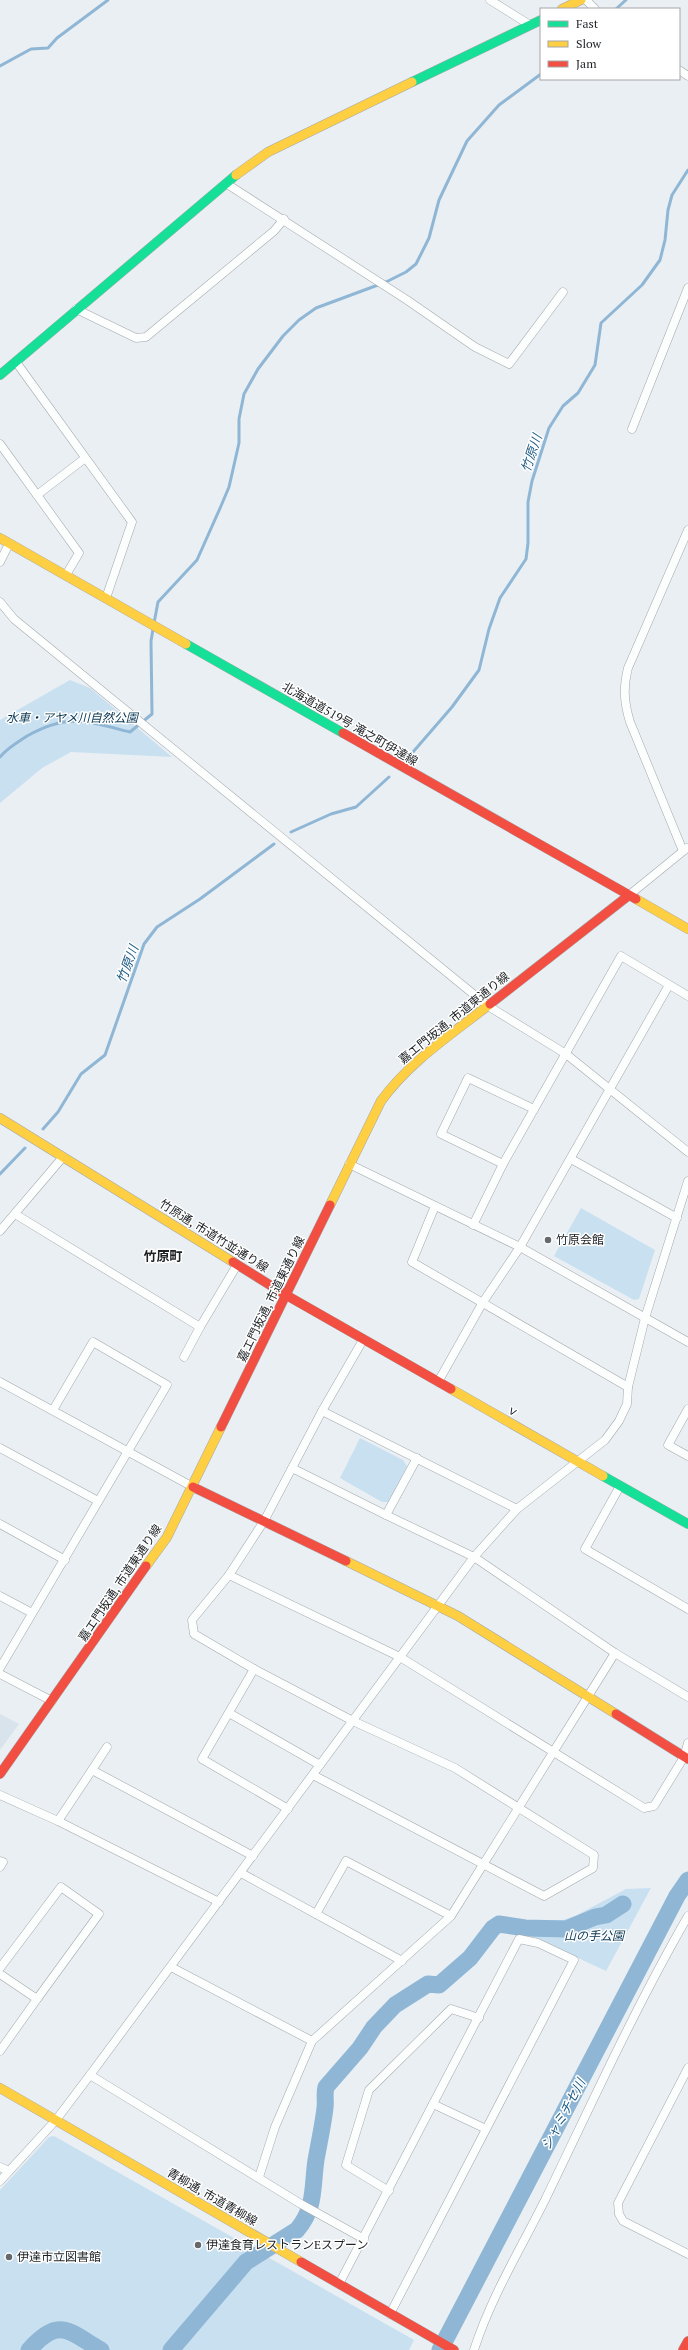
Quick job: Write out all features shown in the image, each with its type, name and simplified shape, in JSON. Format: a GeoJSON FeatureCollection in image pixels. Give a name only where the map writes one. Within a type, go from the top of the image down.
{"type":"FeatureCollection","features":[{"type":"Feature","properties":{"kind":"street"},"geometry":{"type":"LineString","coordinates":[[490,0],[530,25]]}},
{"type":"Feature","properties":{"kind":"street"},"geometry":{"type":"LineString","coordinates":[[564,8],[581,0]]}},
{"type":"Feature","properties":{"kind":"street"},"geometry":{"type":"LineString","coordinates":[[586,0],[594,8]]}},
{"type":"Feature","properties":{"kind":"street"},"geometry":{"type":"LineString","coordinates":[[0,375],[76,309],[268,152],[540,20]]}},
{"type":"Feature","properties":{"kind":"street"},"geometry":{"type":"LineString","coordinates":[[227,184],[284,219],[462,339],[509,364],[563,292]]}},
{"type":"Feature","properties":{"kind":"street"},"geometry":{"type":"LineString","coordinates":[[76,309],[136,338],[146,337],[274,231],[284,219]]}},
{"type":"Feature","properties":{"kind":"street"},"geometry":{"type":"LineString","coordinates":[[632,429],[688,288]]}},
{"type":"Feature","properties":{"kind":"street"},"geometry":{"type":"LineString","coordinates":[[16,362],[84,459],[132,522],[106,598]]}},
{"type":"Feature","properties":{"kind":"street"},"geometry":{"type":"LineString","coordinates":[[0,444],[79,553],[66,575]]}},
{"type":"Feature","properties":{"kind":"street"},"geometry":{"type":"LineString","coordinates":[[37,494],[84,459]]}},
{"type":"Feature","properties":{"kind":"street"},"geometry":{"type":"LineString","coordinates":[[628,896],[686,849],[630,722],[624,702],[624,686],[628,668],[688,530]]}},
{"type":"Feature","properties":{"kind":"street","name":"北海道道519号 滝之町伊達線"},"geometry":{"type":"LineString","coordinates":[[0,538],[688,929]]}},
{"type":"Feature","properties":{"kind":"street"},"geometry":{"type":"LineString","coordinates":[[0,562],[10,544]]}},
{"type":"Feature","properties":{"kind":"street"},"geometry":{"type":"LineString","coordinates":[[0,602],[14,619],[488,1006],[566,1054],[611,1088],[688,1152]]}},
{"type":"Feature","properties":{"kind":"street","name":"嘉エ門坂通, 市道東通り線"},"geometry":{"type":"LineString","coordinates":[[0,1774],[167,1537],[193,1487],[349,1164],[381,1102],[392,1086],[411,1066],[628,896]]}},
{"type":"Feature","properties":{"kind":"street"},"geometry":{"type":"LineString","coordinates":[[473,1225],[534,1109],[621,956],[688,996]]}},
{"type":"Feature","properties":{"kind":"street"},"geometry":{"type":"LineString","coordinates":[[438,1382],[483,1302],[520,1247],[669,985]]}},
{"type":"Feature","properties":{"kind":"street"},"geometry":{"type":"LineString","coordinates":[[504,1164],[441,1134],[468,1078],[534,1109]]}},
{"type":"Feature","properties":{"kind":"street","name":"竹原通, 市道竹並通り線"},"geometry":{"type":"LineString","coordinates":[[0,1118],[286,1295],[438,1382]]}},
{"type":"Feature","properties":{"kind":"street"},"geometry":{"type":"LineString","coordinates":[[0,1231],[63,1157]]}},
{"type":"Feature","properties":{"kind":"street"},"geometry":{"type":"LineString","coordinates":[[571,1159],[677,1218]]}},
{"type":"Feature","properties":{"kind":"street"},"geometry":{"type":"LineString","coordinates":[[349,1164],[520,1247],[688,1342]]}},
{"type":"Feature","properties":{"kind":"street"},"geometry":{"type":"LineString","coordinates":[[0,2181],[56,2120],[241,1873],[474,1557],[517,1509],[605,1440],[619,1421],[627,1404],[628,1387],[645,1318],[688,1181]]}},
{"type":"Feature","properties":{"kind":"street"},"geometry":{"type":"LineString","coordinates":[[435,1206],[412,1262],[628,1387]]}},
{"type":"Feature","properties":{"kind":"street"},"geometry":{"type":"LineString","coordinates":[[15,1214],[200,1327]]}},
{"type":"Feature","properties":{"kind":"street"},"geometry":{"type":"LineString","coordinates":[[184,1357],[237,1265]]}},
{"type":"Feature","properties":{"kind":"street"},"geometry":{"type":"LineString","coordinates":[[313,1775],[481,1865],[544,1896],[593,1868],[594,1855],[519,1806],[455,1768],[353,1721],[254,1669],[194,1634],[192,1620],[229,1575],[264,1521],[322,1411],[363,1340]]}},
{"type":"Feature","properties":{"kind":"street"},"geometry":{"type":"LineString","coordinates":[[0,1668],[168,1385],[93,1342],[53,1410]]}},
{"type":"Feature","properties":{"kind":"street"},"geometry":{"type":"LineString","coordinates":[[0,1382],[193,1487],[458,1616],[587,1698],[686,1758]]}},
{"type":"Feature","properties":{"kind":"street","name":"ｖ"},"geometry":{"type":"LineString","coordinates":[[438,1382],[577,1461]]}},
{"type":"Feature","properties":{"kind":"street"},"geometry":{"type":"LineString","coordinates":[[688,1409],[668,1445],[688,1456]]}},
{"type":"Feature","properties":{"kind":"street"},"geometry":{"type":"LineString","coordinates":[[322,1411],[517,1509]]}},
{"type":"Feature","properties":{"kind":"street"},"geometry":{"type":"LineString","coordinates":[[0,1448],[98,1501]]}},
{"type":"Feature","properties":{"kind":"street"},"geometry":{"type":"LineString","coordinates":[[386,1515],[417,1458]]}},
{"type":"Feature","properties":{"kind":"street"},"geometry":{"type":"LineString","coordinates":[[577,1461],[688,1524]]}},
{"type":"Feature","properties":{"kind":"street"},"geometry":{"type":"LineString","coordinates":[[292,1468],[474,1557],[615,1653],[688,1696]]}},
{"type":"Feature","properties":{"kind":"street"},"geometry":{"type":"LineString","coordinates":[[620,1486],[585,1549],[688,1609]]}},
{"type":"Feature","properties":{"kind":"street"},"geometry":{"type":"LineString","coordinates":[[0,1524],[65,1560]]}},
{"type":"Feature","properties":{"kind":"street"},"geometry":{"type":"LineString","coordinates":[[229,1575],[400,1657],[644,1808],[654,1806],[686,1758],[688,1743]]}},
{"type":"Feature","properties":{"kind":"street"},"geometry":{"type":"LineString","coordinates":[[0,1596],[32,1613]]}},
{"type":"Feature","properties":{"kind":"street"},"geometry":{"type":"LineString","coordinates":[[259,2177],[275,2128],[312,2041],[451,1916],[481,1865],[615,1653]]}},
{"type":"Feature","properties":{"kind":"street"},"geometry":{"type":"LineString","coordinates":[[254,1669],[202,1759],[288,1809]]}},
{"type":"Feature","properties":{"kind":"street"},"geometry":{"type":"LineString","coordinates":[[0,1674],[52,1701]]}},
{"type":"Feature","properties":{"kind":"street"},"geometry":{"type":"LineString","coordinates":[[229,1713],[320,1765]]}},
{"type":"Feature","properties":{"kind":"street"},"geometry":{"type":"LineString","coordinates":[[58,1821],[107,1747]]}},
{"type":"Feature","properties":{"kind":"street"},"geometry":{"type":"LineString","coordinates":[[92,1770],[253,1856]]}},
{"type":"Feature","properties":{"kind":"street"},"geometry":{"type":"LineString","coordinates":[[0,1795],[58,1821],[219,1902]]}},
{"type":"Feature","properties":{"kind":"street"},"geometry":{"type":"LineString","coordinates":[[0,1860],[3,1862],[0,1866]]}},
{"type":"Feature","properties":{"kind":"street"},"geometry":{"type":"LineString","coordinates":[[316,1914],[346,1861],[451,1916]]}},
{"type":"Feature","properties":{"kind":"street"},"geometry":{"type":"LineString","coordinates":[[241,1873],[402,1961]]}},
{"type":"Feature","properties":{"kind":"street"},"geometry":{"type":"LineString","coordinates":[[0,1968],[61,1887],[99,1914],[0,2051]]}},
{"type":"Feature","properties":{"kind":"street"},"geometry":{"type":"LineString","coordinates":[[474,2350],[485,2316],[544,2200],[596,2091],[688,1916]]}},
{"type":"Feature","properties":{"kind":"street"},"geometry":{"type":"LineString","coordinates":[[339,2284],[364,2239],[519,1939],[538,1943],[574,1960],[390,2314]]}},
{"type":"Feature","properties":{"kind":"street"},"geometry":{"type":"LineString","coordinates":[[171,1967],[312,2041]]}},
{"type":"Feature","properties":{"kind":"street"},"geometry":{"type":"LineString","coordinates":[[0,1974],[37,1999]]}},
{"type":"Feature","properties":{"kind":"street"},"geometry":{"type":"LineString","coordinates":[[389,2191],[346,2165],[369,2090],[451,2009],[479,2018]]}},
{"type":"Feature","properties":{"kind":"street"},"geometry":{"type":"LineString","coordinates":[[688,2068],[618,2203],[619,2214],[624,2222],[688,2254]]}},
{"type":"Feature","properties":{"kind":"street"},"geometry":{"type":"LineString","coordinates":[[90,2075],[310,2209],[364,2239]]}},
{"type":"Feature","properties":{"kind":"street","name":"青柳通, 市道青柳線"},"geometry":{"type":"LineString","coordinates":[[0,2088],[454,2350]]}},
{"type":"Feature","properties":{"kind":"street"},"geometry":{"type":"LineString","coordinates":[[433,2104],[486,2130]]}},
{"type":"Feature","properties":{"kind":"street"},"geometry":{"type":"LineString","coordinates":[[0,2167],[9,2171]]}},
{"type":"Feature","properties":{"kind":"street"},"geometry":{"type":"LineString","coordinates":[[683,2350],[688,2341]]}},
{"type":"Feature","properties":{"kind":"shaded area"},"geometry":{"type":"Polygon","coordinates":[[[0,1714],[19,1724],[0,1750],[0,1714]]]}},
{"type":"Feature","properties":{"kind":"green space","name":"水車・アヤメ川自然公園"},"geometry":{"type":"Polygon","coordinates":[[[70,680],[90,688],[172,757],[71,752],[42,768],[0,803],[0,720],[70,680]]]}},
{"type":"Feature","properties":{"kind":"green space"},"geometry":{"type":"Polygon","coordinates":[[[581,1208],[655,1250],[639,1299],[634,1300],[554,1256],[581,1208]]]}},
{"type":"Feature","properties":{"kind":"green space"},"geometry":{"type":"Polygon","coordinates":[[[360,1438],[403,1460],[407,1466],[389,1502],[382,1502],[340,1478],[360,1438]]]}},
{"type":"Feature","properties":{"kind":"green space","name":"山の手公園"},"geometry":{"type":"Polygon","coordinates":[[[651,1888],[606,1971],[533,1937],[534,1920],[563,1920],[575,1916],[626,1889],[651,1888]]]}},
{"type":"Feature","properties":{"kind":"green space"},"geometry":{"type":"Polygon","coordinates":[[[54,2136],[414,2340],[409,2350],[0,2350],[0,2190],[49,2137],[54,2136]]]}},
{"type":"Feature","properties":{"kind":"waterway"},"geometry":{"type":"LineString","coordinates":[[0,66],[31,49],[48,48],[57,38],[108,0]]}},
{"type":"Feature","properties":{"kind":"waterway"},"geometry":{"type":"LineString","coordinates":[[617,8],[626,0]]}},
{"type":"Feature","properties":{"kind":"waterway"},"geometry":{"type":"LineString","coordinates":[[154,623],[158,602],[197,560],[229,487],[239,443],[239,419],[244,394],[258,369],[283,336],[299,320],[316,308],[386,282],[406,272],[416,264],[429,238],[439,200],[467,141],[499,105],[540,75]]}},
{"type":"Feature","properties":{"kind":"waterway","name":"竹原川"},"geometry":{"type":"LineString","coordinates":[[413,752],[452,707],[479,670],[489,629],[500,598],[526,559],[528,543],[528,502],[532,481],[549,428],[563,406],[578,393],[595,365],[601,323],[642,285],[660,260],[665,240],[668,210],[672,195],[688,170]]}},
{"type":"Feature","properties":{"kind":"waterway"},"geometry":{"type":"LineString","coordinates":[[0,757],[9,748],[27,736],[54,724],[77,721],[89,722],[130,732],[152,714],[151,641],[153,629]]}},
{"type":"Feature","properties":{"kind":"waterway","name":"竹原川"},"geometry":{"type":"LineString","coordinates":[[291,832],[331,814],[356,807],[389,777]]}},
{"type":"Feature","properties":{"kind":"waterway","name":"竹原川"},"geometry":{"type":"LineString","coordinates":[[43,1129],[58,1112],[81,1074],[105,1055],[144,944],[157,927],[200,899],[274,844]]}},
{"type":"Feature","properties":{"kind":"waterway","name":"竹原川"},"geometry":{"type":"LineString","coordinates":[[0,1174],[25,1148]]}},
{"type":"Feature","properties":{"kind":"waterway","name":"シャミチセ川"},"geometry":{"type":"LineString","coordinates":[[440,2350],[677,1896],[688,1880]]}},
{"type":"Feature","properties":{"kind":"waterway"},"geometry":{"type":"LineString","coordinates":[[171,2350],[246,2262],[297,2230],[303,2222],[312,2196],[316,2160],[325,2108],[326,2087],[360,2048],[374,2027],[395,2005],[428,1984],[439,1985],[470,1958],[493,1928],[499,1924],[525,1928],[566,1929],[595,1917],[606,1915],[623,1904]]}},
{"type":"Feature","properties":{"kind":"waterway"},"geometry":{"type":"LineString","coordinates":[[29,2350],[39,2339],[56,2330],[64,2330],[72,2333],[101,2350]]}},
{"type":"Feature","properties":{"kind":"traffic: fast"},"geometry":{"type":"LineString","coordinates":[[412,82],[540,20]]}},
{"type":"Feature","properties":{"kind":"traffic: fast"},"geometry":{"type":"LineString","coordinates":[[0,375],[236,175]]}},
{"type":"Feature","properties":{"kind":"traffic: fast"},"geometry":{"type":"LineString","coordinates":[[186,644],[343,733]]}},
{"type":"Feature","properties":{"kind":"traffic: fast"},"geometry":{"type":"LineString","coordinates":[[603,1476],[688,1524]]}},
{"type":"Feature","properties":{"kind":"traffic: slow"},"geometry":{"type":"LineString","coordinates":[[564,8],[581,0]]}},
{"type":"Feature","properties":{"kind":"traffic: slow"},"geometry":{"type":"LineString","coordinates":[[236,175],[268,152],[412,82]]}},
{"type":"Feature","properties":{"kind":"traffic: slow"},"geometry":{"type":"LineString","coordinates":[[0,538],[186,644]]}},
{"type":"Feature","properties":{"kind":"traffic: slow"},"geometry":{"type":"LineString","coordinates":[[636,899],[688,929]]}},
{"type":"Feature","properties":{"kind":"traffic: slow"},"geometry":{"type":"LineString","coordinates":[[330,1205],[381,1101],[392,1087],[432,1049],[490,1004]]}},
{"type":"Feature","properties":{"kind":"traffic: slow"},"geometry":{"type":"LineString","coordinates":[[0,1118],[233,1262]]}},
{"type":"Feature","properties":{"kind":"traffic: slow"},"geometry":{"type":"LineString","coordinates":[[451,1389],[603,1476]]}},
{"type":"Feature","properties":{"kind":"traffic: slow"},"geometry":{"type":"LineString","coordinates":[[146,1566],[167,1537],[221,1427]]}},
{"type":"Feature","properties":{"kind":"traffic: slow"},"geometry":{"type":"LineString","coordinates":[[346,1561],[458,1616],[616,1714]]}},
{"type":"Feature","properties":{"kind":"traffic: slow"},"geometry":{"type":"LineString","coordinates":[[0,2088],[301,2262]]}},
{"type":"Feature","properties":{"kind":"traffic: jam"},"geometry":{"type":"LineString","coordinates":[[343,733],[636,899]]}},
{"type":"Feature","properties":{"kind":"traffic: jam"},"geometry":{"type":"LineString","coordinates":[[490,1004],[628,896]]}},
{"type":"Feature","properties":{"kind":"traffic: jam"},"geometry":{"type":"LineString","coordinates":[[221,1427],[330,1205]]}},
{"type":"Feature","properties":{"kind":"traffic: jam"},"geometry":{"type":"LineString","coordinates":[[233,1262],[286,1295],[451,1389]]}},
{"type":"Feature","properties":{"kind":"traffic: jam"},"geometry":{"type":"LineString","coordinates":[[193,1487],[346,1561]]}},
{"type":"Feature","properties":{"kind":"traffic: jam"},"geometry":{"type":"LineString","coordinates":[[0,1774],[146,1566]]}},
{"type":"Feature","properties":{"kind":"traffic: jam"},"geometry":{"type":"LineString","coordinates":[[616,1714],[688,1759]]}},
{"type":"Feature","properties":{"kind":"traffic: jam"},"geometry":{"type":"LineString","coordinates":[[301,2262],[454,2350]]}},
{"type":"Feature","properties":{"kind":"traffic: jam"},"geometry":{"type":"LineString","coordinates":[[683,2350],[688,2341]]}},
{"type":"Feature","properties":{"kind":"place","name":"竹原会館"},"geometry":{"type":"Point","coordinates":[548,1240]}},
{"type":"Feature","properties":{"kind":"place","name":"伊達食育レストランEスプーン"},"geometry":{"type":"Point","coordinates":[198,2245]}},
{"type":"Feature","properties":{"kind":"place","name":"伊達市立図書館"},"geometry":{"type":"Point","coordinates":[9,2257]}},
{"type":"Feature","properties":{"kind":"district","name":"竹原町"},"geometry":{"type":"Point","coordinates":[163,1256]}}]}
